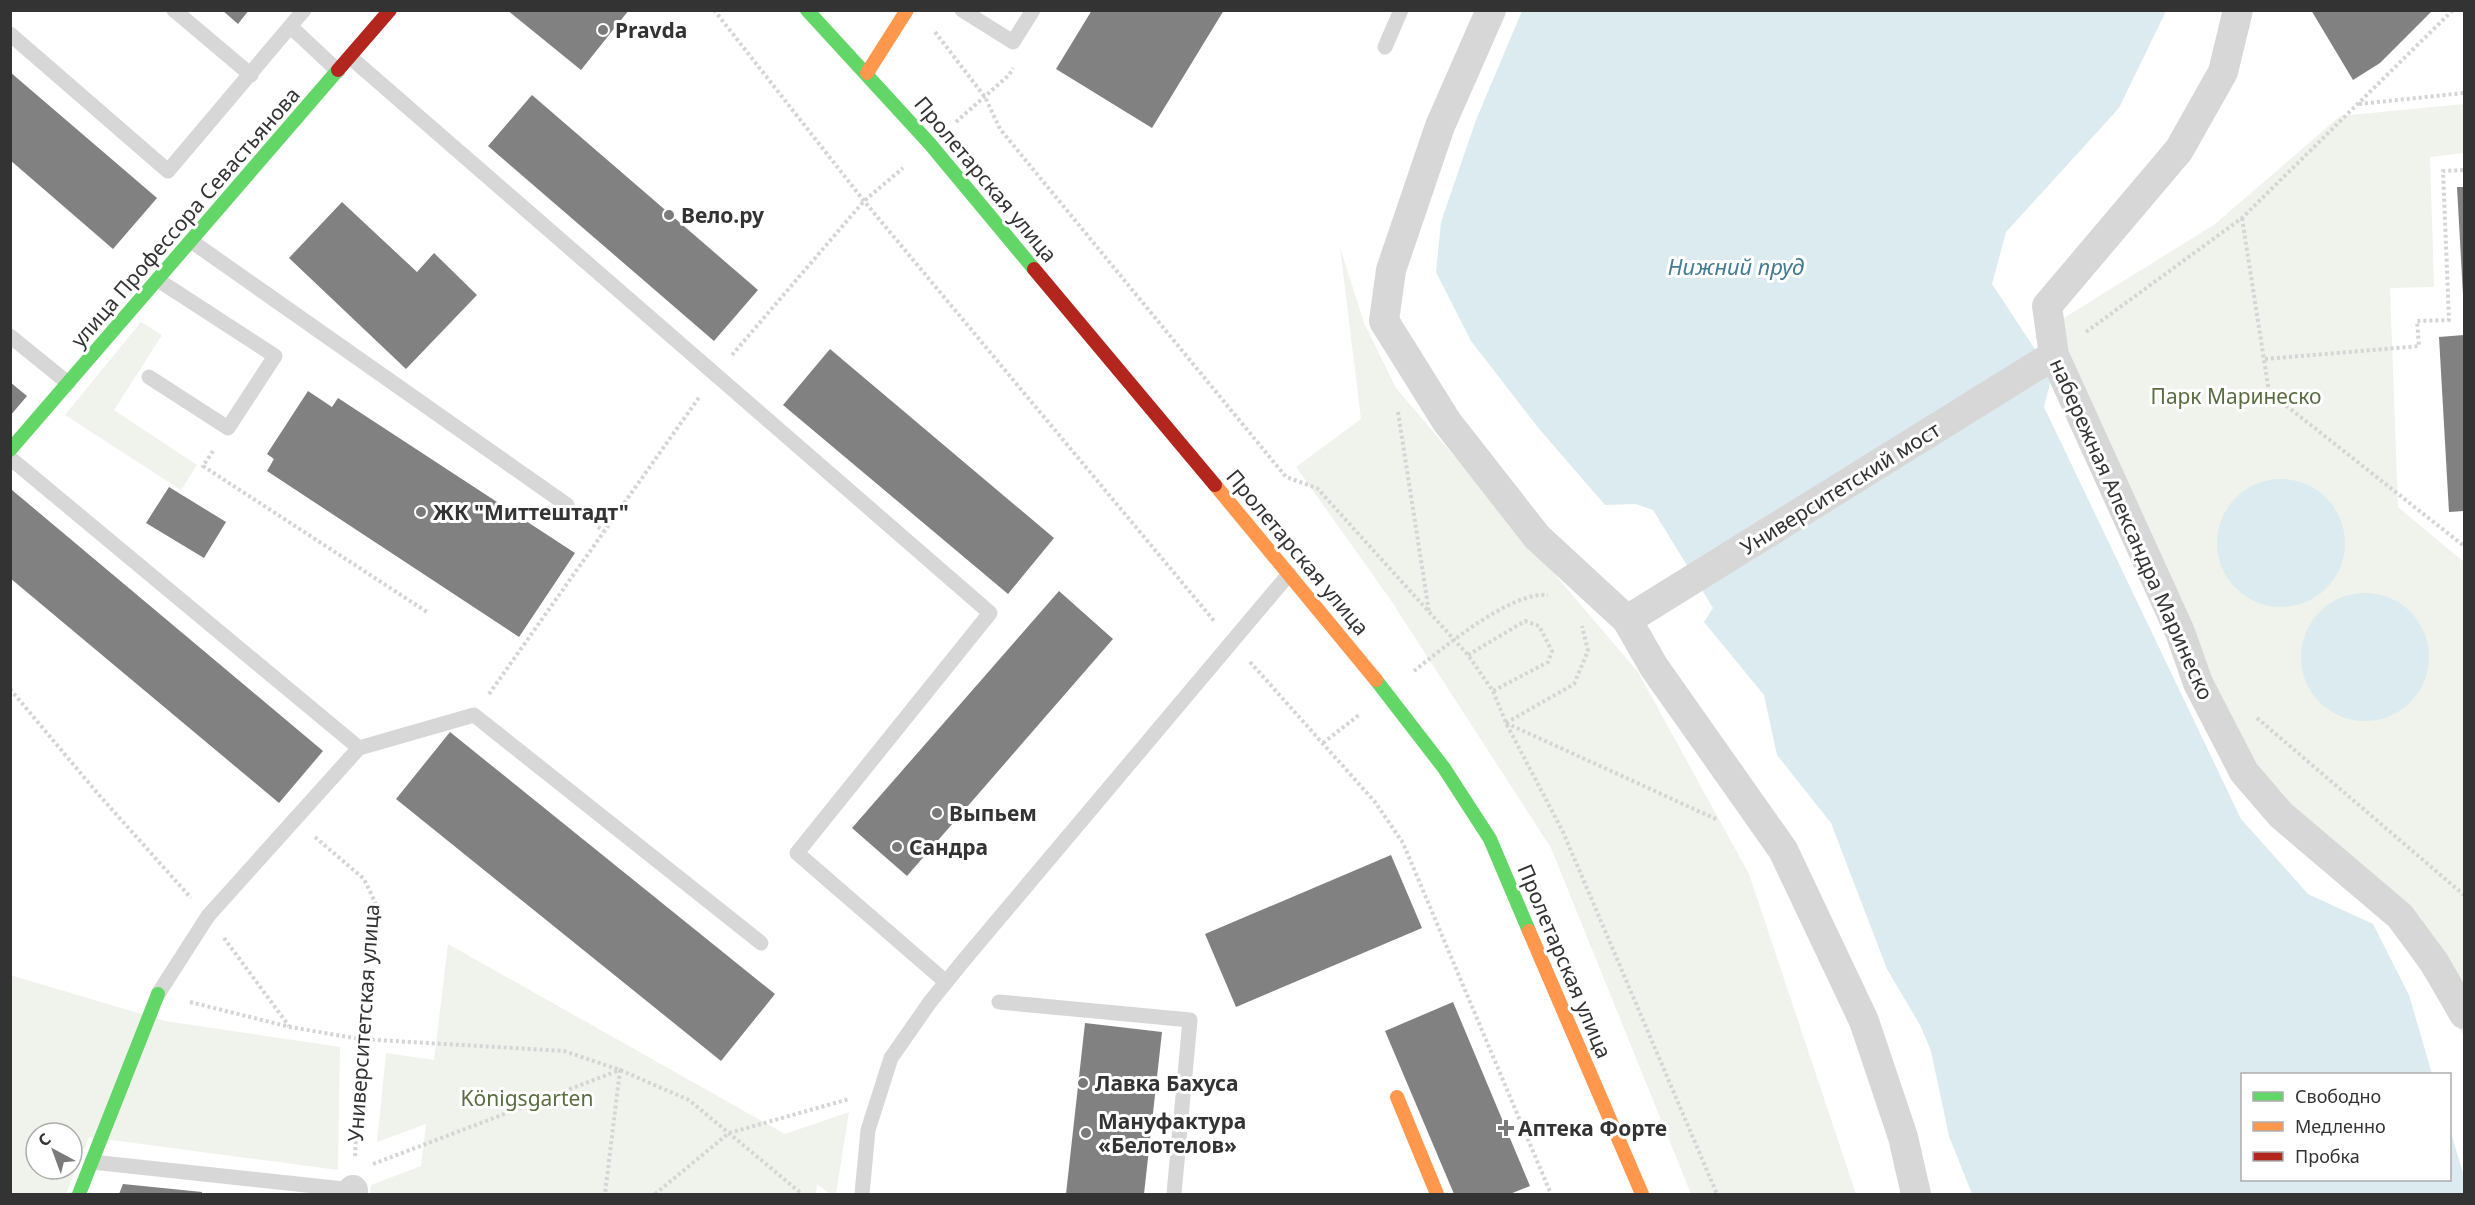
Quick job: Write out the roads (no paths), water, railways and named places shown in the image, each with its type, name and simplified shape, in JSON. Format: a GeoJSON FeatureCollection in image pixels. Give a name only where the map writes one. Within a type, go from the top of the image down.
{"type":"FeatureCollection","features":[{"type":"Feature","properties":{"kind":"main road","name":"улица Профессора Севастьянова"},"geometry":{"type":"LineString","coordinates":[[10,450],[390,10]]}},
{"type":"Feature","properties":{"kind":"main road","name":"Пролетарская улица"},"geometry":{"type":"LineString","coordinates":[[807,10],[930,144],[1356,654],[1444,768],[1490,838],[1642,1194]]}},
{"type":"Feature","properties":{"kind":"main road"},"geometry":{"type":"LineString","coordinates":[[867,73],[907,10]]}},
{"type":"Feature","properties":{"kind":"main road"},"geometry":{"type":"LineString","coordinates":[[79,1194],[158,994]]}},
{"type":"Feature","properties":{"kind":"main road"},"geometry":{"type":"LineString","coordinates":[[1397,1097],[1437,1194]]}},
{"type":"Feature","properties":{"kind":"street"},"geometry":{"type":"LineString","coordinates":[[1491,10],[1436,137],[1390,270],[1384,321],[1447,422],[1537,537],[1627,620],[1654,667],[1783,850],[1864,1022],[1903,1137],[1916,1194]]}},
{"type":"Feature","properties":{"kind":"street","name":"набережная Александра Маринеско"},"geometry":{"type":"LineString","coordinates":[[2238,10],[2223,72],[2179,150],[2047,306],[2054,355],[2180,632],[2198,683],[2244,772],[2281,815],[2400,916],[2434,962],[2464,1014]]}},
{"type":"Feature","properties":{"kind":"street","name":"Университетский мост"},"geometry":{"type":"LineString","coordinates":[[1627,620],[2054,355]]}},
{"type":"Feature","properties":{"kind":"lane"},"geometry":{"type":"LineString","coordinates":[[174,10],[251,75]]}},
{"type":"Feature","properties":{"kind":"lane"},"geometry":{"type":"LineString","coordinates":[[10,34],[168,171],[304,10]]}},
{"type":"Feature","properties":{"kind":"lane"},"geometry":{"type":"LineString","coordinates":[[962,10],[1013,42],[1033,10]]}},
{"type":"Feature","properties":{"kind":"lane"},"geometry":{"type":"LineString","coordinates":[[1385,47],[1401,10]]}},
{"type":"Feature","properties":{"kind":"lane"},"geometry":{"type":"LineString","coordinates":[[291,27],[339,70]]}},
{"type":"Feature","properties":{"kind":"lane"},"geometry":{"type":"LineString","coordinates":[[350,57],[990,613],[797,853],[946,982]]}},
{"type":"Feature","properties":{"kind":"lane"},"geometry":{"type":"LineString","coordinates":[[192,241],[567,506]]}},
{"type":"Feature","properties":{"kind":"lane"},"geometry":{"type":"LineString","coordinates":[[149,377],[228,428],[275,356],[158,280]]}},
{"type":"Feature","properties":{"kind":"lane"},"geometry":{"type":"LineString","coordinates":[[10,336],[68,383]]}},
{"type":"Feature","properties":{"kind":"lane"},"geometry":{"type":"LineString","coordinates":[[10,458],[359,748]]}},
{"type":"Feature","properties":{"kind":"lane"},"geometry":{"type":"LineString","coordinates":[[862,1194],[868,1130],[891,1058],[946,982],[1289,574]]}},
{"type":"Feature","properties":{"kind":"lane"},"geometry":{"type":"LineString","coordinates":[[158,994],[208,916],[359,748],[474,716],[761,943]]}},
{"type":"Feature","properties":{"kind":"lane"},"geometry":{"type":"LineString","coordinates":[[999,1002],[1191,1020],[1174,1194]]}},
{"type":"Feature","properties":{"kind":"lane"},"geometry":{"type":"LineString","coordinates":[[92,1162],[353,1185]]}},
{"type":"Feature","properties":{"kind":"water","name":"Нижний пруд"},"geometry":{"type":"Polygon","coordinates":[[[1522,11],[2166,11],[2119,108],[2006,232],[1992,284],[2052,375],[2044,407],[2241,819],[2308,894],[2373,924],[2409,995],[2432,1073],[2241,1073],[2241,1181],[2451,1181],[2451,1133],[2464,1176],[2464,1194],[1972,1194],[1949,1136],[1931,1051],[1920,1025],[1887,969],[1831,823],[1777,755],[1764,695],[1704,622],[1713,608],[1653,510],[1636,504],[1605,505],[1540,430],[1471,341],[1436,272],[1441,222],[1476,120],[1522,11]]]}},
{"type":"Feature","properties":{"kind":"water"},"geometry":{"type":"Polygon","coordinates":[[[2281,479],[2305,484],[2326,498],[2340,519],[2345,543],[2340,567],[2326,588],[2305,602],[2281,607],[2257,602],[2236,588],[2222,567],[2217,543],[2222,519],[2236,498],[2257,484],[2281,479]]]}},
{"type":"Feature","properties":{"kind":"water"},"geometry":{"type":"Polygon","coordinates":[[[2365,593],[2389,598],[2410,612],[2424,633],[2429,657],[2424,681],[2410,702],[2389,716],[2365,721],[2341,716],[2320,702],[2306,681],[2301,657],[2306,633],[2320,612],[2341,598],[2365,593]]]}},
{"type":"Feature","properties":{"kind":"place","name":"Pravda"},"geometry":{"type":"Point","coordinates":[603,30]}},
{"type":"Feature","properties":{"kind":"place","name":"Вело.ру"},"geometry":{"type":"Point","coordinates":[669,215]}},
{"type":"Feature","properties":{"kind":"place","name":"ЖК \"Миттештадт\""},"geometry":{"type":"Point","coordinates":[421,512]}},
{"type":"Feature","properties":{"kind":"place","name":"Выпьем"},"geometry":{"type":"Point","coordinates":[937,813]}},
{"type":"Feature","properties":{"kind":"place","name":"Сандра"},"geometry":{"type":"Point","coordinates":[897,847]}},
{"type":"Feature","properties":{"kind":"place","name":"Лавка Бахуса"},"geometry":{"type":"Point","coordinates":[1083,1083]}},
{"type":"Feature","properties":{"kind":"place","name":"Аптека Форте"},"geometry":{"type":"Point","coordinates":[1506,1128]}},
{"type":"Feature","properties":{"kind":"place","name":"Мануфактура «Белотелов»"},"geometry":{"type":"Point","coordinates":[1086,1133]}},
{"type":"Feature","properties":{"kind":"park label","name":"Парк Маринеско"},"geometry":{"type":"Point","coordinates":[2236,396]}},
{"type":"Feature","properties":{"kind":"park label","name":"Königsgarten"},"geometry":{"type":"Point","coordinates":[527,1098]}}]}
